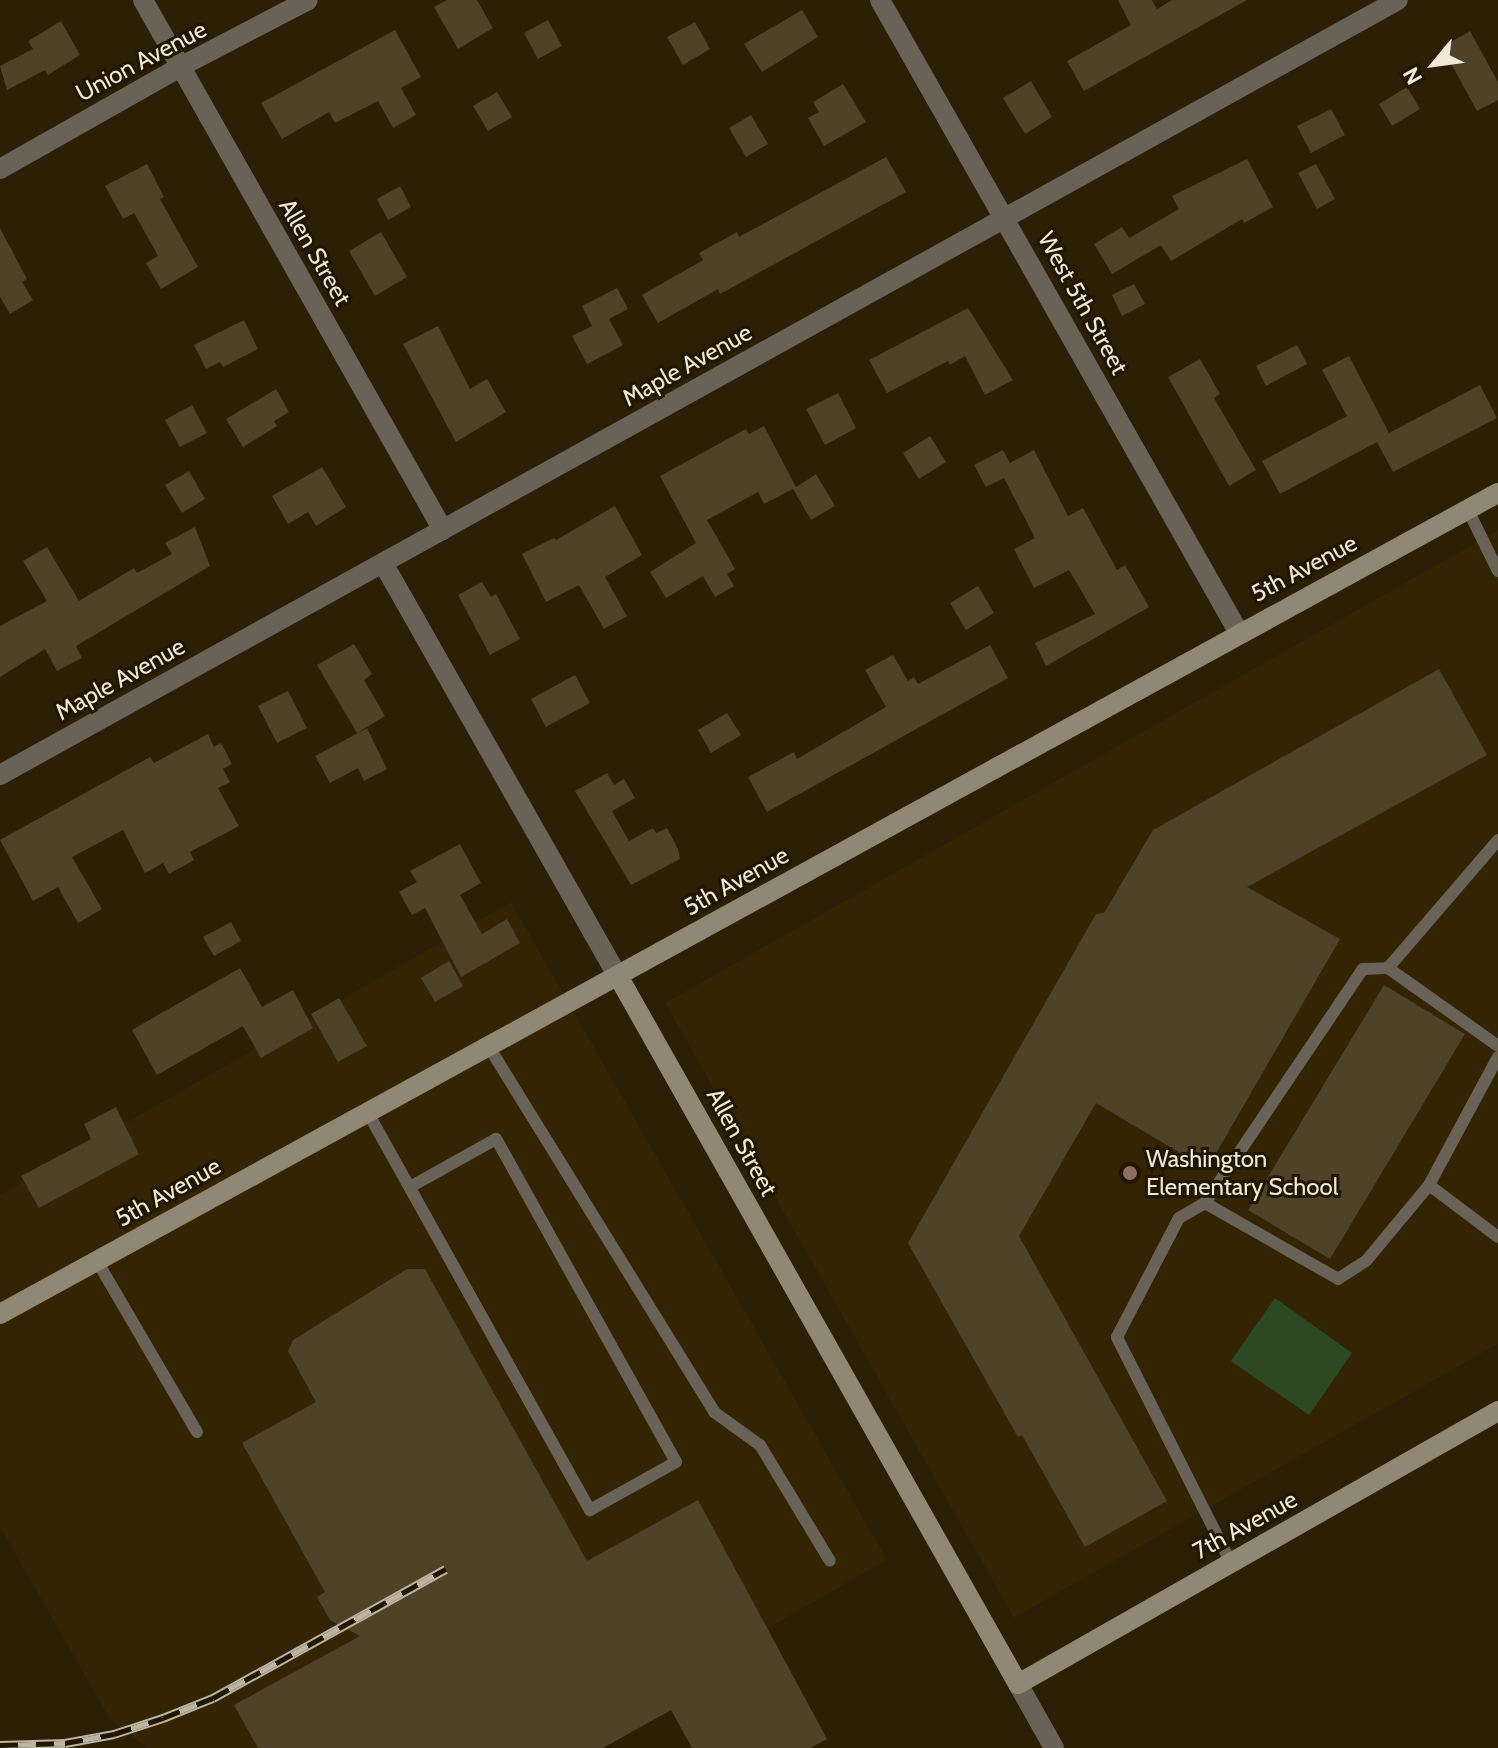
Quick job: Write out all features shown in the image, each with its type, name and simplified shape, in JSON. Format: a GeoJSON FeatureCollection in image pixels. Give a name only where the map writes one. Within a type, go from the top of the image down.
{"type":"FeatureCollection","features":[{"type":"Feature","properties":{"kind":"street","name":"Allen Street"},"geometry":{"type":"LineString","coordinates":[[143,0],[443,530]]}},
{"type":"Feature","properties":{"kind":"street","name":"Union Avenue"},"geometry":{"type":"LineString","coordinates":[[0,169],[180,67],[308,0]]}},
{"type":"Feature","properties":{"kind":"street","name":"West 5th Street"},"geometry":{"type":"LineString","coordinates":[[880,0],[1239,633]]}},
{"type":"Feature","properties":{"kind":"street","name":"Maple Avenue"},"geometry":{"type":"LineString","coordinates":[[0,775],[1398,0]]}},
{"type":"Feature","properties":{"kind":"street","name":"5th Avenue"},"geometry":{"type":"LineString","coordinates":[[0,1314],[1498,493]]}},
{"type":"Feature","properties":{"kind":"street","name":"Allen Street"},"geometry":{"type":"LineString","coordinates":[[383,563],[1054,1748]]}},
{"type":"Feature","properties":{"kind":"street","name":"7th Avenue"},"geometry":{"type":"LineString","coordinates":[[1018,1684],[1498,1411]]}},
{"type":"Feature","properties":{"kind":"lane"},"geometry":{"type":"LineString","coordinates":[[1468,510],[1498,571]]}},
{"type":"Feature","properties":{"kind":"lane"},"geometry":{"type":"LineString","coordinates":[[1388,968],[1498,840]]}},
{"type":"Feature","properties":{"kind":"lane"},"geometry":{"type":"LineString","coordinates":[[1231,1563],[1117,1337],[1179,1218],[1205,1203],[1363,969],[1388,968],[1498,1046]]}},
{"type":"Feature","properties":{"kind":"lane"},"geometry":{"type":"LineString","coordinates":[[489,1047],[714,1412],[760,1445],[830,1561]]}},
{"type":"Feature","properties":{"kind":"lane"},"geometry":{"type":"LineString","coordinates":[[1205,1203],[1338,1279],[1366,1261],[1429,1185],[1498,1057]]}},
{"type":"Feature","properties":{"kind":"lane"},"geometry":{"type":"LineString","coordinates":[[368,1113],[590,1510],[676,1462],[496,1139],[410,1187]]}},
{"type":"Feature","properties":{"kind":"lane"},"geometry":{"type":"LineString","coordinates":[[1429,1185],[1498,1237]]}},
{"type":"Feature","properties":{"kind":"lane"},"geometry":{"type":"LineString","coordinates":[[97,1261],[197,1432]]}},
{"type":"Feature","properties":{"kind":"shaded area","name":"Washington Elementary School"},"geometry":{"type":"Polygon","coordinates":[[[1498,530],[1498,1344],[1014,1618],[665,1003],[1498,530]]]}},
{"type":"Feature","properties":{"kind":"shaded area"},"geometry":{"type":"Polygon","coordinates":[[[511,902],[887,1560],[558,1748],[148,1748],[111,1721],[0,1527],[0,1195],[511,902]]]}},
{"type":"Feature","properties":{"kind":"green space"},"geometry":{"type":"Polygon","coordinates":[[[1275,1298],[1352,1353],[1309,1415],[1231,1361],[1275,1298]]]}},
{"type":"Feature","properties":{"kind":"building"},"geometry":{"type":"Polygon","coordinates":[[[447,0],[477,0],[493,28],[458,49],[434,7],[447,0]]]}},
{"type":"Feature","properties":{"kind":"building"},"geometry":{"type":"Polygon","coordinates":[[[1118,0],[1152,0],[1157,9],[1172,0],[1247,0],[1084,91],[1067,61],[1131,25],[1118,0]]]}},
{"type":"Feature","properties":{"kind":"building"},"geometry":{"type":"Polygon","coordinates":[[[802,10],[818,37],[762,72],[744,44],[802,10]]]}},
{"type":"Feature","properties":{"kind":"building"},"geometry":{"type":"Polygon","coordinates":[[[548,20],[562,46],[538,59],[524,33],[548,20]]]}},
{"type":"Feature","properties":{"kind":"building"},"geometry":{"type":"Polygon","coordinates":[[[61,21],[80,55],[48,75],[45,70],[7,90],[0,66],[33,49],[28,41],[61,21]]]}},
{"type":"Feature","properties":{"kind":"building"},"geometry":{"type":"Polygon","coordinates":[[[695,22],[710,49],[683,65],[667,37],[695,22]]]}},
{"type":"Feature","properties":{"kind":"building"},"geometry":{"type":"Polygon","coordinates":[[[395,30],[421,77],[401,88],[416,115],[393,128],[378,101],[335,123],[329,112],[282,139],[261,103],[395,30]]]}},
{"type":"Feature","properties":{"kind":"building"},"geometry":{"type":"Polygon","coordinates":[[[1470,31],[1498,82],[1498,100],[1477,111],[1442,47],[1470,31]]]}},
{"type":"Feature","properties":{"kind":"building"},"geometry":{"type":"Polygon","coordinates":[[[1031,81],[1052,117],[1025,134],[1003,98],[1031,81]]]}},
{"type":"Feature","properties":{"kind":"building"},"geometry":{"type":"Polygon","coordinates":[[[843,84],[866,122],[824,146],[808,118],[819,112],[813,102],[843,84]]]}},
{"type":"Feature","properties":{"kind":"building"},"geometry":{"type":"Polygon","coordinates":[[[1407,87],[1420,109],[1392,126],[1379,104],[1407,87]]]}},
{"type":"Feature","properties":{"kind":"building"},"geometry":{"type":"Polygon","coordinates":[[[497,92],[512,117],[488,131],[473,106],[497,92]]]}},
{"type":"Feature","properties":{"kind":"building"},"geometry":{"type":"Polygon","coordinates":[[[1331,109],[1345,135],[1311,153],[1297,126],[1331,109]]]}},
{"type":"Feature","properties":{"kind":"building"},"geometry":{"type":"Polygon","coordinates":[[[751,115],[768,144],[746,157],[729,128],[751,115]]]}},
{"type":"Feature","properties":{"kind":"building"},"geometry":{"type":"Polygon","coordinates":[[[886,157],[906,192],[720,294],[718,289],[658,323],[642,295],[703,260],[699,253],[737,232],[739,237],[886,157]]]}},
{"type":"Feature","properties":{"kind":"building"},"geometry":{"type":"Polygon","coordinates":[[[1247,159],[1273,207],[1244,223],[1242,219],[1171,261],[1161,245],[1112,274],[1094,244],[1122,227],[1129,238],[1179,209],[1172,196],[1247,159]]]}},
{"type":"Feature","properties":{"kind":"building"},"geometry":{"type":"Polygon","coordinates":[[[147,164],[164,197],[160,199],[198,267],[161,289],[146,263],[158,256],[134,213],[123,219],[105,186],[147,164]]]}},
{"type":"Feature","properties":{"kind":"building"},"geometry":{"type":"Polygon","coordinates":[[[1316,164],[1335,199],[1317,209],[1298,173],[1316,164]]]}},
{"type":"Feature","properties":{"kind":"building"},"geometry":{"type":"Polygon","coordinates":[[[400,186],[411,207],[388,220],[377,199],[400,186]]]}},
{"type":"Feature","properties":{"kind":"building"},"geometry":{"type":"Polygon","coordinates":[[[0,228],[27,279],[22,282],[33,300],[10,314],[0,297],[0,228]]]}},
{"type":"Feature","properties":{"kind":"building"},"geometry":{"type":"Polygon","coordinates":[[[381,232],[407,277],[375,296],[349,251],[381,232]]]}},
{"type":"Feature","properties":{"kind":"building"},"geometry":{"type":"Polygon","coordinates":[[[1134,284],[1145,304],[1122,316],[1112,295],[1134,284]]]}},
{"type":"Feature","properties":{"kind":"building"},"geometry":{"type":"Polygon","coordinates":[[[617,288],[628,309],[609,319],[623,345],[587,364],[572,336],[592,326],[582,306],[617,288]]]}},
{"type":"Feature","properties":{"kind":"building"},"geometry":{"type":"Polygon","coordinates":[[[968,308],[1013,380],[985,395],[965,356],[950,365],[948,361],[887,393],[869,360],[968,308]]]}},
{"type":"Feature","properties":{"kind":"building"},"geometry":{"type":"Polygon","coordinates":[[[244,320],[258,349],[223,367],[220,362],[206,369],[194,345],[244,320]]]}},
{"type":"Feature","properties":{"kind":"building"},"geometry":{"type":"Polygon","coordinates":[[[438,326],[470,389],[487,379],[506,412],[456,442],[403,344],[438,326]]]}},
{"type":"Feature","properties":{"kind":"building"},"geometry":{"type":"Polygon","coordinates":[[[1297,345],[1307,364],[1266,386],[1256,366],[1297,345]]]}},
{"type":"Feature","properties":{"kind":"building"},"geometry":{"type":"Polygon","coordinates":[[[1349,356],[1389,433],[1480,385],[1497,418],[1393,472],[1377,442],[1280,494],[1262,461],[1347,416],[1322,370],[1349,356]]]}},
{"type":"Feature","properties":{"kind":"building"},"geometry":{"type":"Polygon","coordinates":[[[1200,359],[1220,394],[1214,398],[1256,470],[1229,486],[1168,377],[1200,359]]]}},
{"type":"Feature","properties":{"kind":"building"},"geometry":{"type":"Polygon","coordinates":[[[276,389],[289,412],[274,421],[277,426],[243,447],[226,419],[276,389]]]}},
{"type":"Feature","properties":{"kind":"building"},"geometry":{"type":"Polygon","coordinates":[[[838,393],[856,428],[825,445],[806,409],[838,393]]]}},
{"type":"Feature","properties":{"kind":"building"},"geometry":{"type":"Polygon","coordinates":[[[192,405],[207,433],[180,447],[165,420],[192,405]]]}},
{"type":"Feature","properties":{"kind":"building"},"geometry":{"type":"Polygon","coordinates":[[[764,426],[796,487],[816,474],[835,506],[811,520],[793,489],[764,504],[758,492],[707,520],[735,569],[727,574],[734,586],[715,597],[703,576],[666,598],[650,572],[696,543],[660,476],[746,429],[749,434],[764,426]]]}},
{"type":"Feature","properties":{"kind":"building"},"geometry":{"type":"Polygon","coordinates":[[[930,436],[946,462],[919,479],[903,453],[930,436]]]}},
{"type":"Feature","properties":{"kind":"building"},"geometry":{"type":"Polygon","coordinates":[[[1003,450],[1010,463],[1034,450],[1068,516],[1083,508],[1117,570],[1125,565],[1149,607],[1046,666],[1035,643],[1095,614],[1069,570],[1034,588],[1014,549],[1035,538],[1004,478],[986,487],[974,465],[1003,450]]]}},
{"type":"Feature","properties":{"kind":"building"},"geometry":{"type":"Polygon","coordinates":[[[322,467],[346,507],[316,526],[308,512],[288,524],[272,496],[322,467]]]}},
{"type":"Feature","properties":{"kind":"building"},"geometry":{"type":"Polygon","coordinates":[[[189,471],[205,499],[182,513],[165,485],[189,471]]]}},
{"type":"Feature","properties":{"kind":"building"},"geometry":{"type":"Polygon","coordinates":[[[615,506],[642,555],[605,577],[627,616],[604,629],[579,585],[546,602],[522,554],[554,538],[556,540],[615,506]]]}},
{"type":"Feature","properties":{"kind":"building"},"geometry":{"type":"Polygon","coordinates":[[[195,527],[210,566],[76,646],[82,658],[57,671],[45,649],[0,677],[0,626],[47,601],[23,561],[47,547],[79,601],[134,568],[137,573],[172,554],[165,543],[195,527]]]}},
{"type":"Feature","properties":{"kind":"building"},"geometry":{"type":"Polygon","coordinates":[[[482,582],[491,597],[496,594],[520,639],[490,655],[458,595],[482,582]]]}},
{"type":"Feature","properties":{"kind":"building"},"geometry":{"type":"Polygon","coordinates":[[[978,586],[994,613],[966,630],[950,603],[978,586]]]}},
{"type":"Feature","properties":{"kind":"building"},"geometry":{"type":"Polygon","coordinates":[[[354,644],[372,674],[364,680],[385,716],[357,733],[317,665],[354,644]]]}},
{"type":"Feature","properties":{"kind":"building"},"geometry":{"type":"Polygon","coordinates":[[[990,645],[1008,678],[767,812],[748,777],[794,752],[797,759],[886,707],[865,670],[893,655],[908,681],[914,677],[918,684],[990,645]]]}},
{"type":"Feature","properties":{"kind":"building","name":"Washington Elementary School"},"geometry":{"type":"Polygon","coordinates":[[[1439,669],[1487,755],[1247,887],[1340,939],[1207,1169],[1096,1103],[1019,1236],[1167,1501],[1085,1547],[1022,1435],[1018,1437],[908,1243],[1096,914],[1104,913],[1153,830],[1439,669]]]}},
{"type":"Feature","properties":{"kind":"building"},"geometry":{"type":"Polygon","coordinates":[[[575,675],[590,703],[546,727],[531,699],[575,675]]]}},
{"type":"Feature","properties":{"kind":"building"},"geometry":{"type":"Polygon","coordinates":[[[288,691],[307,728],[277,743],[258,706],[288,691]]]}},
{"type":"Feature","properties":{"kind":"building"},"geometry":{"type":"Polygon","coordinates":[[[727,713],[741,735],[711,753],[698,730],[727,713]]]}},
{"type":"Feature","properties":{"kind":"building"},"geometry":{"type":"Polygon","coordinates":[[[367,728],[387,769],[364,781],[358,768],[330,783],[315,756],[367,728]]]}},
{"type":"Feature","properties":{"kind":"building"},"geometry":{"type":"Polygon","coordinates":[[[208,734],[214,747],[221,743],[232,764],[223,769],[230,782],[218,788],[239,826],[190,852],[194,860],[169,874],[163,863],[145,873],[123,830],[72,857],[102,909],[78,923],[58,887],[33,901],[0,840],[150,757],[154,763],[208,734]]]}},
{"type":"Feature","properties":{"kind":"building"},"geometry":{"type":"Polygon","coordinates":[[[607,773],[614,785],[624,779],[635,798],[612,811],[629,841],[653,828],[656,833],[667,828],[678,849],[680,859],[631,885],[575,791],[607,773]]]}},
{"type":"Feature","properties":{"kind":"building"},"geometry":{"type":"Polygon","coordinates":[[[460,844],[481,883],[460,895],[482,934],[507,919],[520,943],[461,977],[425,908],[412,915],[399,892],[417,882],[410,871],[460,844]]]}},
{"type":"Feature","properties":{"kind":"building"},"geometry":{"type":"Polygon","coordinates":[[[231,922],[241,941],[214,956],[203,937],[231,922]]]}},
{"type":"Feature","properties":{"kind":"building"},"geometry":{"type":"Polygon","coordinates":[[[449,961],[463,986],[435,1002],[421,978],[449,961]]]}},
{"type":"Feature","properties":{"kind":"building"},"geometry":{"type":"Polygon","coordinates":[[[240,968],[262,1007],[293,990],[313,1028],[261,1058],[243,1026],[157,1075],[132,1030],[240,968]]]}},
{"type":"Feature","properties":{"kind":"building"},"geometry":{"type":"Polygon","coordinates":[[[1384,985],[1465,1034],[1330,1259],[1248,1210],[1384,985]]]}},
{"type":"Feature","properties":{"kind":"building"},"geometry":{"type":"Polygon","coordinates":[[[339,998],[367,1046],[338,1062],[311,1014],[339,998]]]}},
{"type":"Feature","properties":{"kind":"building"},"geometry":{"type":"Polygon","coordinates":[[[116,1107],[139,1154],[39,1208],[21,1176],[91,1139],[84,1124],[116,1107]]]}},
{"type":"Feature","properties":{"kind":"building"},"geometry":{"type":"Polygon","coordinates":[[[407,1269],[425,1269],[587,1561],[698,1500],[827,1739],[810,1748],[692,1748],[671,1710],[603,1748],[258,1748],[234,1705],[360,1636],[330,1620],[317,1597],[325,1592],[242,1443],[316,1402],[288,1351],[293,1340],[407,1269]]]}},
{"type":"Feature","properties":{"kind":"railway"},"geometry":{"type":"LineString","coordinates":[[0,1745],[65,1743],[114,1734],[163,1718],[213,1698],[446,1569]]}},
{"type":"Feature","properties":{"kind":"place","name":"Washington Elementary School"},"geometry":{"type":"Point","coordinates":[1130,1173]}}]}
